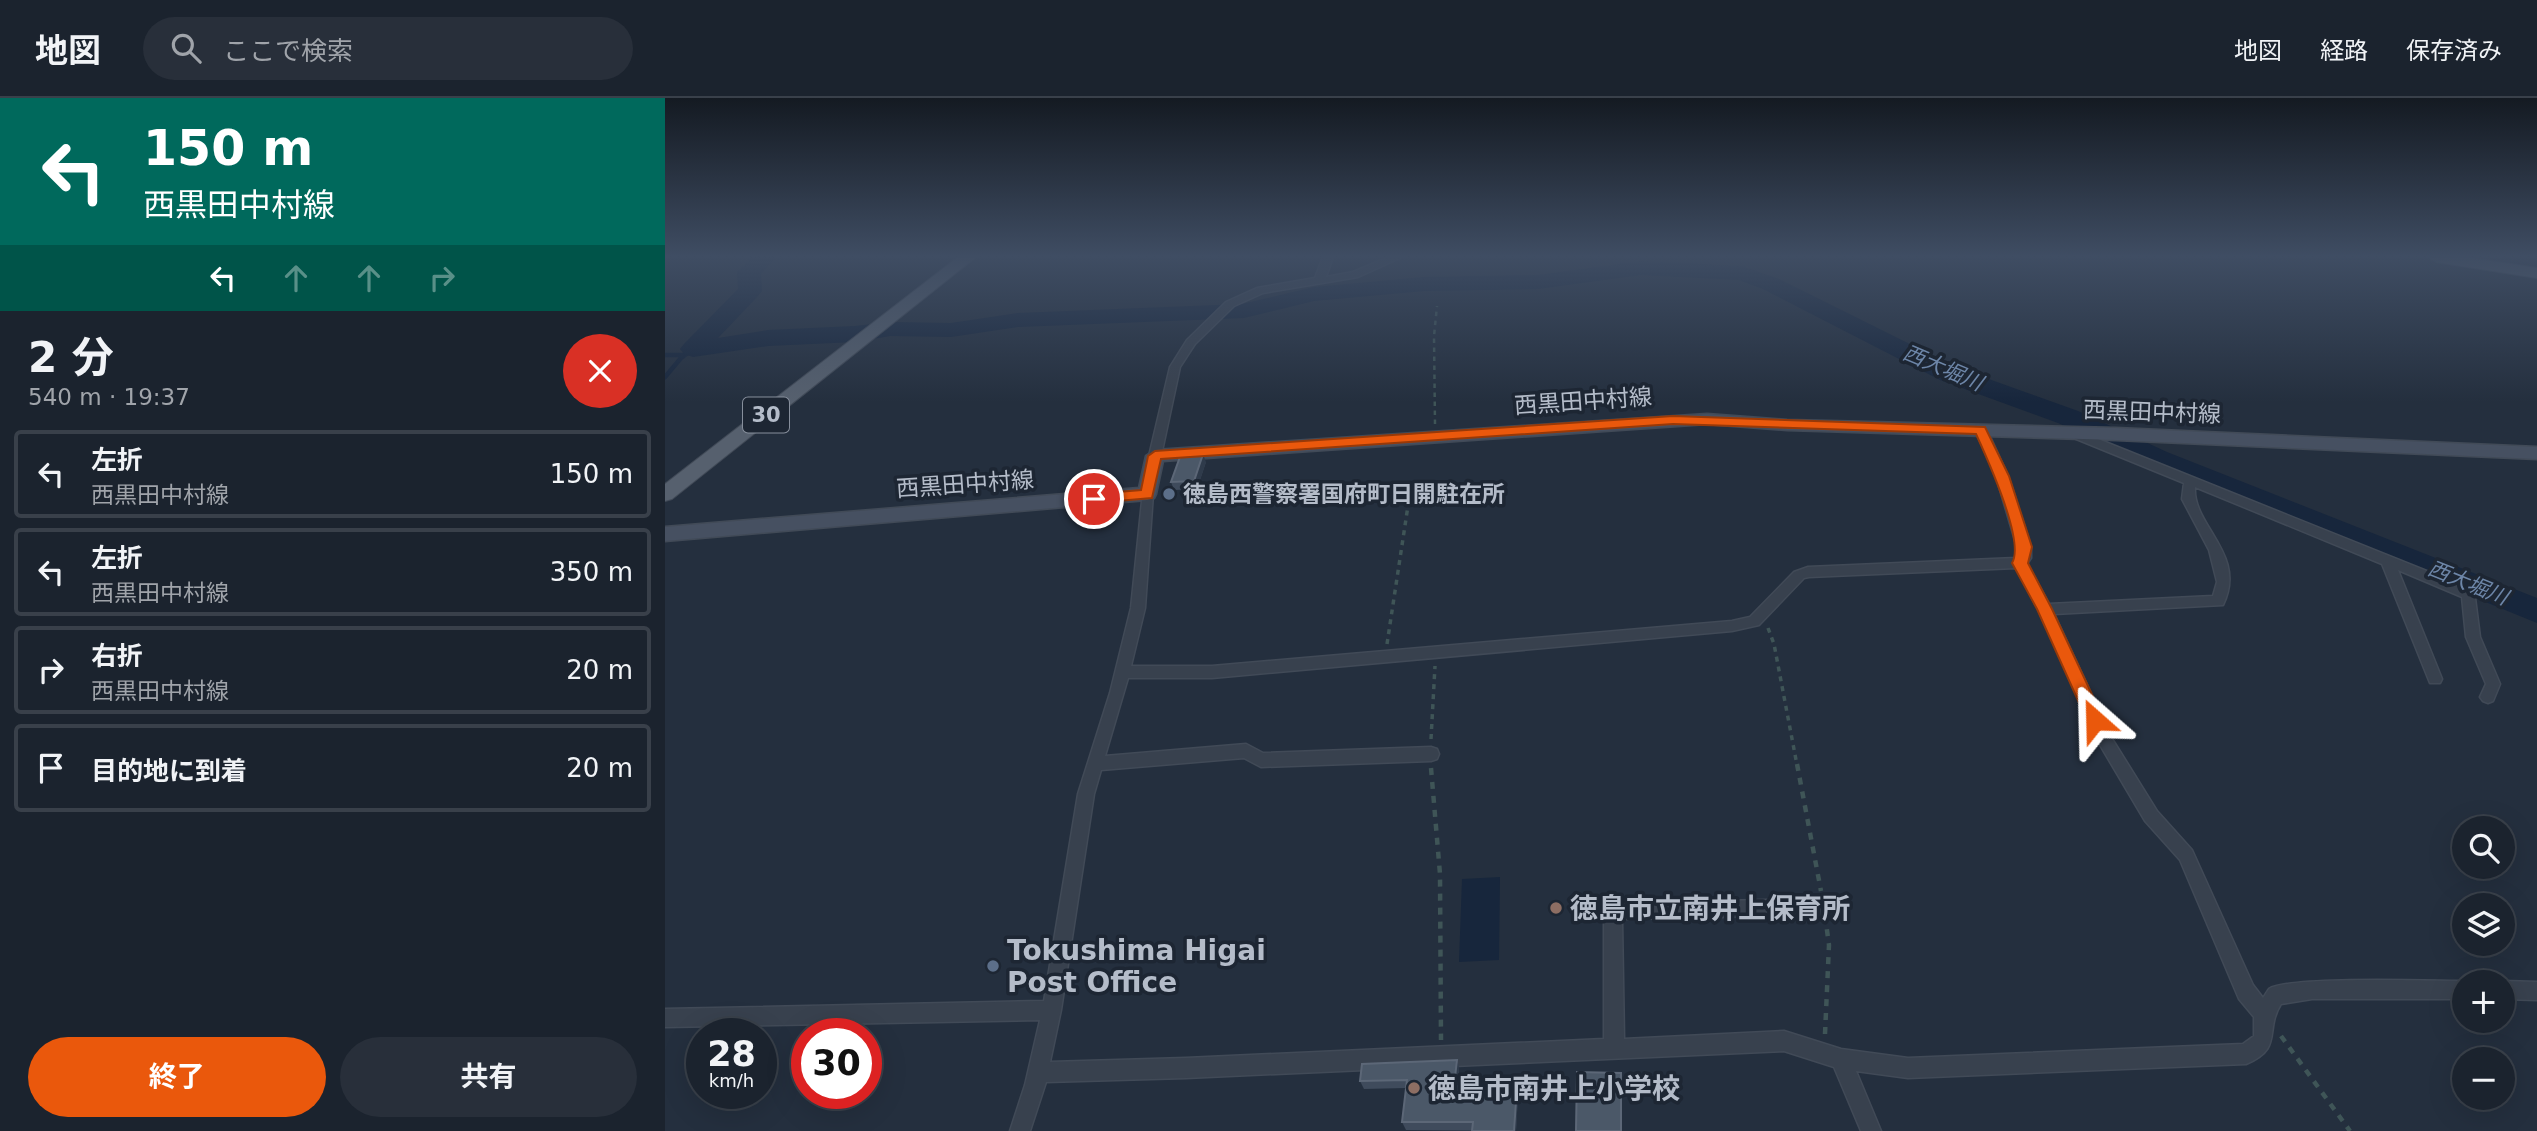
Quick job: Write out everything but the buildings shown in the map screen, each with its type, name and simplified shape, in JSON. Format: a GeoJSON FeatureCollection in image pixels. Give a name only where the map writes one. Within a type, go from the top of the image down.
{"type":"FeatureCollection","features":[{"type":"Feature","properties":{"kind":"main road","name":"30"},"geometry":{"type":"LineString","coordinates":[[665,494],[907,305]]}},
{"type":"Feature","properties":{"kind":"main road","name":"西黒田中村線"},"geometry":{"type":"LineString","coordinates":[[1155,456],[1673,420],[2092,433],[2537,453]]}},
{"type":"Feature","properties":{"kind":"main road"},"geometry":{"type":"LineString","coordinates":[[1147,494],[1155,456]]}},
{"type":"Feature","properties":{"kind":"main road","name":"西黒田中村線"},"geometry":{"type":"LineString","coordinates":[[665,534],[1147,494]]}},
{"type":"Feature","properties":{"kind":"street"},"geometry":{"type":"LineString","coordinates":[[1155,456],[1175,367],[1191,342],[1230,305]]}},
{"type":"Feature","properties":{"kind":"street"},"geometry":{"type":"LineString","coordinates":[[1122,672],[1212,672],[1732,626],[1753,621],[1798,575],[1808,572],[2020,563],[2024,558],[2024,547],[2002,476],[1981,430]]}},
{"type":"Feature","properties":{"kind":"street"},"geometry":{"type":"LineString","coordinates":[[2073,433],[2469,594],[2473,637],[2493,684],[2488,697]]}},
{"type":"Feature","properties":{"kind":"street"},"geometry":{"type":"LineString","coordinates":[[2045,609],[2218,601],[2224,582],[2216,550],[2187,499],[2190,480]]}},
{"type":"Feature","properties":{"kind":"street"},"geometry":{"type":"LineString","coordinates":[[1020,1131],[1038,1072],[1052,1010],[1086,794],[1138,608],[1147,494]]}},
{"type":"Feature","properties":{"kind":"street"},"geometry":{"type":"LineString","coordinates":[[2387,561],[2435,679]]}},
{"type":"Feature","properties":{"kind":"street"},"geometry":{"type":"LineString","coordinates":[[2020,563],[2045,609],[2105,740],[2151,816],[2186,855],[2246,992],[2264,1014]]}},
{"type":"Feature","properties":{"kind":"street"},"geometry":{"type":"LineString","coordinates":[[1095,764],[1246,751],[1261,760],[1431,754]]}},
{"type":"Feature","properties":{"kind":"street"},"geometry":{"type":"LineString","coordinates":[[1614,1048],[1613,911],[1823,907]]}},
{"type":"Feature","properties":{"kind":"street"},"geometry":{"type":"LineString","coordinates":[[1038,1072],[1784,1041],[1832,1056],[1908,1068],[2246,1054],[2263,1041],[2264,1014],[2275,996],[2312,990],[2452,990]]}},
{"type":"Feature","properties":{"kind":"street"},"geometry":{"type":"LineString","coordinates":[[2515,990],[2537,990]]}},
{"type":"Feature","properties":{"kind":"street"},"geometry":{"type":"LineString","coordinates":[[665,1018],[1052,1010]]}},
{"type":"Feature","properties":{"kind":"street"},"geometry":{"type":"LineString","coordinates":[[1832,1056],[1871,1131]]}},
{"type":"Feature","properties":{"kind":"path"},"geometry":{"type":"LineString","coordinates":[[1434,436],[1436,383],[1432,330],[1437,306]]}},
{"type":"Feature","properties":{"kind":"path"},"geometry":{"type":"LineString","coordinates":[[1384,657],[1411,486]]}},
{"type":"Feature","properties":{"kind":"path"},"geometry":{"type":"LineString","coordinates":[[1762,614],[1775,644],[1823,907],[1829,945],[1832,1056]]}},
{"type":"Feature","properties":{"kind":"path"},"geometry":{"type":"LineString","coordinates":[[1436,653],[1431,754],[1440,874],[1441,1056]]}},
{"type":"Feature","properties":{"kind":"path"},"geometry":{"type":"LineString","coordinates":[[2264,1014],[2304,1064],[2350,1131]]}},
{"type":"Feature","properties":{"kind":"water"},"geometry":{"type":"Polygon","coordinates":[[[1500,877],[1499,960],[1459,962],[1462,879],[1500,877]]]}},
{"type":"Feature","properties":{"kind":"waterway","name":"西大堀川"},"geometry":{"type":"LineString","coordinates":[[736,305],[693,349],[768,338],[855,334],[890,329],[951,330],[1018,320],[1244,311],[1263,305]]}},
{"type":"Feature","properties":{"kind":"waterway","name":"西大堀川"},"geometry":{"type":"LineString","coordinates":[[1813,305],[1949,374],[2068,417],[2157,458],[2537,611]]}},
{"type":"Feature","properties":{"kind":"waterway"},"geometry":{"type":"LineString","coordinates":[[665,377],[681,358],[693,349]]}},
{"type":"Feature","properties":{"kind":"waterway"},"geometry":{"type":"LineString","coordinates":[[665,355],[683,355]]}},
{"type":"Feature","properties":{"kind":"place","name":"徳島西警察署国府町日開駐在所"},"geometry":{"type":"Point","coordinates":[1169,494]}},
{"type":"Feature","properties":{"kind":"place","name":"徳島市立南井上保育所"},"geometry":{"type":"Point","coordinates":[1556,908]}},
{"type":"Feature","properties":{"kind":"place","name":"Tokushima Higai Post Office"},"geometry":{"type":"Point","coordinates":[993,966]}},
{"type":"Feature","properties":{"kind":"place","name":"徳島市南井上小学校"},"geometry":{"type":"Point","coordinates":[1414,1088]}},
{"type":"Feature","properties":{"kind":"route"},"geometry":{"type":"LineString","coordinates":[[1094,499],[1147,494],[1155,456],[1673,420],[1707,419],[1787,425],[1981,430],[2002,476],[2024,547],[2024,558],[2020,563],[2045,609],[2095,720]]}}]}
